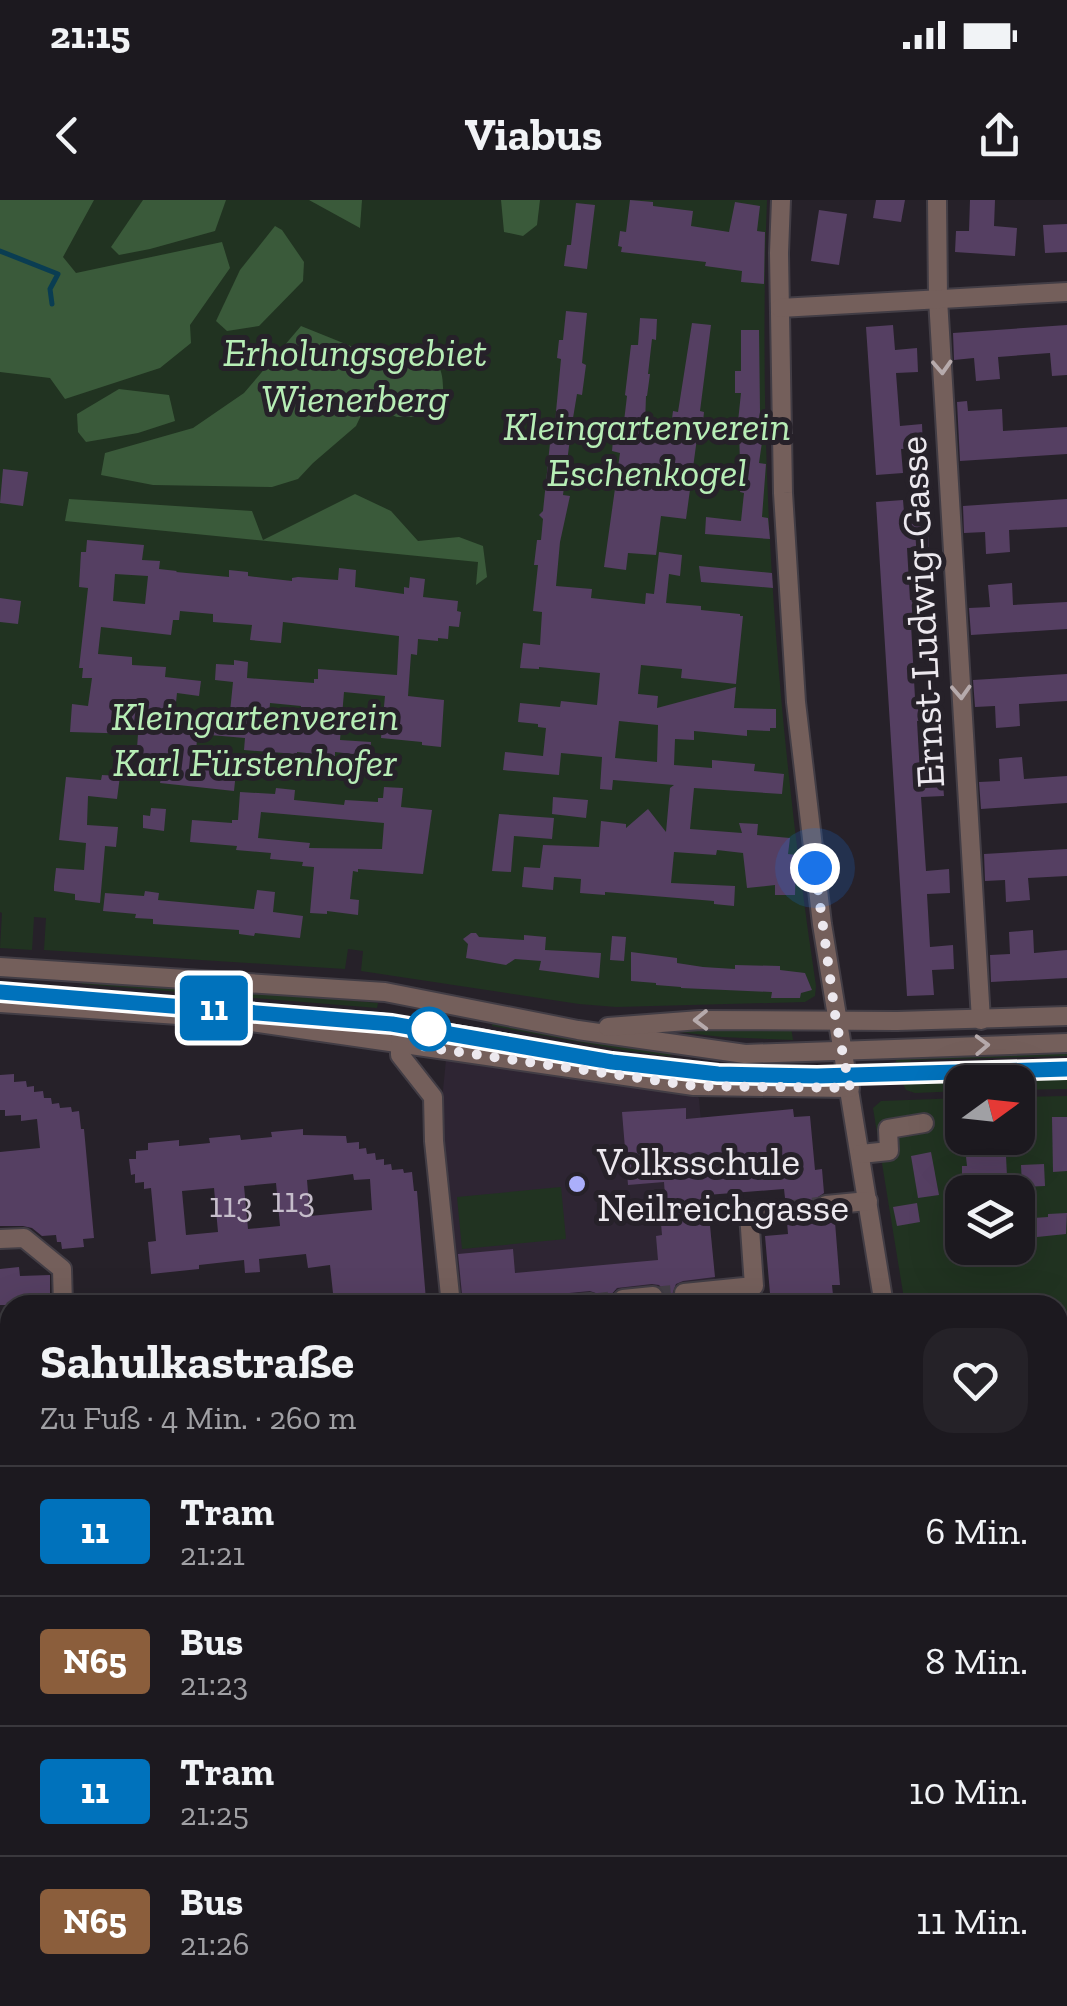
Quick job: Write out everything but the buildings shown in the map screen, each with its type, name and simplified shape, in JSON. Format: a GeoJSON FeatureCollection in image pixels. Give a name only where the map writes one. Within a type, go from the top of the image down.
{"type":"FeatureCollection","features":[{"type":"Feature","properties":{"kind":"street"},"geometry":{"type":"LineString","coordinates":[[781,200],[772,253],[780,308],[782,493],[778,557],[836,1021],[882,1295]]}},
{"type":"Feature","properties":{"kind":"street","name":"Ernst-Ludwig-Gasse"},"geometry":{"type":"LineString","coordinates":[[937,200],[938,299],[981,1020]]}},
{"type":"Feature","properties":{"kind":"street"},"geometry":{"type":"LineString","coordinates":[[780,308],[1067,292]]}},
{"type":"Feature","properties":{"kind":"street"},"geometry":{"type":"LineString","coordinates":[[0,967],[385,992],[578,1030],[744,1054],[1067,1043]]}},
{"type":"Feature","properties":{"kind":"street"},"geometry":{"type":"LineString","coordinates":[[0,1003],[223,1018],[694,1086],[850,1088]]}},
{"type":"Feature","properties":{"kind":"street"},"geometry":{"type":"LineString","coordinates":[[578,1030],[700,1020],[981,1020],[1067,1016]]}},
{"type":"Feature","properties":{"kind":"street"},"geometry":{"type":"LineString","coordinates":[[400,1044],[400,1055],[433,1097],[450,1295]]}},
{"type":"Feature","properties":{"kind":"street"},"geometry":{"type":"LineString","coordinates":[[860,1154],[890,1151],[888,1129],[924,1124]]}},
{"type":"Feature","properties":{"kind":"street"},"geometry":{"type":"LineString","coordinates":[[826,1205],[868,1201]]}},
{"type":"Feature","properties":{"kind":"street"},"geometry":{"type":"LineString","coordinates":[[684,1293],[754,1286],[748,1214],[786,1210]]}},
{"type":"Feature","properties":{"kind":"street"},"geometry":{"type":"LineString","coordinates":[[0,1240],[24,1238],[62,1269],[63,1295]]}},
{"type":"Feature","properties":{"kind":"shaded area","name":"Volksschule Neilreichgasse"},"geometry":{"type":"Polygon","coordinates":[[[447,1049],[694,1086],[699,1099],[715,1281],[565,1295],[459,1295],[441,1111],[447,1049]]]}},
{"type":"Feature","properties":{"kind":"green space"},"geometry":{"type":"Polygon","coordinates":[[[0,200],[767,200],[765,397],[773,594],[790,791],[815,996],[805,1002],[616,1007],[361,971],[363,951],[348,949],[345,969],[44,950],[46,918],[34,917],[32,950],[0,948],[0,200]]]}},
{"type":"Feature","properties":{"kind":"green space"},"geometry":{"type":"Polygon","coordinates":[[[0,200],[94,200],[63,257],[76,273],[222,242],[230,268],[190,325],[191,343],[160,368],[65,399],[50,378],[0,372],[0,200]]]}},
{"type":"Feature","properties":{"kind":"green space"},"geometry":{"type":"Polygon","coordinates":[[[143,200],[226,200],[215,231],[119,255],[111,247],[143,200]]]}},
{"type":"Feature","properties":{"kind":"green space"},"geometry":{"type":"Polygon","coordinates":[[[309,200],[362,200],[360,228],[309,200]]]}},
{"type":"Feature","properties":{"kind":"green space"},"geometry":{"type":"Polygon","coordinates":[[[501,200],[540,200],[537,225],[523,236],[504,232],[501,200]]]}},
{"type":"Feature","properties":{"kind":"green space"},"geometry":{"type":"Polygon","coordinates":[[[275,226],[304,262],[303,281],[259,326],[227,331],[216,321],[240,270],[275,226]]]}},
{"type":"Feature","properties":{"kind":"green space","name":"Erholungsgebiet Wienerberg"},"geometry":{"type":"Polygon","coordinates":[[[301,326],[373,355],[387,374],[416,343],[437,364],[443,393],[418,417],[397,417],[366,405],[356,426],[298,479],[272,487],[153,485],[101,475],[105,453],[193,428],[244,393],[301,326]]]}},
{"type":"Feature","properties":{"kind":"green space"},"geometry":{"type":"Polygon","coordinates":[[[119,389],[169,395],[175,421],[138,433],[86,442],[78,432],[77,414],[119,389]]]}},
{"type":"Feature","properties":{"kind":"green space"},"geometry":{"type":"Polygon","coordinates":[[[355,494],[391,511],[418,541],[459,537],[483,546],[487,577],[476,585],[478,562],[65,521],[69,499],[252,511],[263,540],[355,494]]]}},
{"type":"Feature","properties":{"kind":"green space"},"geometry":{"type":"Polygon","coordinates":[[[81,981],[234,990],[378,1003],[377,1008],[81,981]]]}},
{"type":"Feature","properties":{"kind":"green space"},"geometry":{"type":"Polygon","coordinates":[[[493,1021],[671,1054],[623,1050],[492,1026],[493,1021]]]}},
{"type":"Feature","properties":{"kind":"green space"},"geometry":{"type":"Polygon","coordinates":[[[791,1027],[793,1040],[671,1031],[671,1029],[791,1027]]]}},
{"type":"Feature","properties":{"kind":"green space"},"geometry":{"type":"Polygon","coordinates":[[[389,1028],[561,1058],[561,1060],[388,1036],[389,1028]]]}},
{"type":"Feature","properties":{"kind":"green space"},"geometry":{"type":"Polygon","coordinates":[[[1067,1051],[1067,1056],[896,1062],[896,1056],[1067,1051]]]}},
{"type":"Feature","properties":{"kind":"green space"},"geometry":{"type":"Polygon","coordinates":[[[1067,1074],[1067,1089],[1035,1090],[1035,1075],[1067,1074]]]}},
{"type":"Feature","properties":{"kind":"green space"},"geometry":{"type":"Polygon","coordinates":[[[945,1077],[945,1092],[915,1093],[906,1090],[900,1078],[945,1077]]]}},
{"type":"Feature","properties":{"kind":"green space"},"geometry":{"type":"Polygon","coordinates":[[[1067,1096],[1067,1295],[903,1295],[873,1108],[881,1101],[945,1099],[945,1155],[1035,1155],[1035,1097],[1067,1096]]]}},
{"type":"Feature","properties":{"kind":"green space"},"geometry":{"type":"Polygon","coordinates":[[[561,1187],[566,1239],[462,1249],[457,1197],[561,1187]]]}},
{"type":"Feature","properties":{"kind":"waterway"},"geometry":{"type":"LineString","coordinates":[[0,251],[58,274],[50,289],[52,304]]}},
{"type":"Feature","properties":{"kind":"tunnel"},"geometry":{"type":"LineString","coordinates":[[786,1210],[826,1205]]}},
{"type":"Feature","properties":{"kind":"tunnel"},"geometry":{"type":"LineString","coordinates":[[663,1295],[684,1293]]}},
{"type":"Feature","properties":{"kind":"tram line"},"geometry":{"type":"LineString","coordinates":[[0,984],[384,1014],[582,1049],[700,1064],[805,1068],[1067,1060]]}},
{"type":"Feature","properties":{"kind":"tram line","name":"11"},"geometry":{"type":"LineString","coordinates":[[0,992],[392,1024],[612,1062],[718,1074],[817,1076],[1067,1069]]}},
{"type":"Feature","properties":{"kind":"place","name":"Volksschule Neilreichgasse"},"geometry":{"type":"Point","coordinates":[577,1184]}},
{"type":"Feature","properties":{"kind":"route"},"geometry":{"type":"LineString","coordinates":[[429,1029],[424,1047],[642,1079],[694,1086],[850,1088],[836,1021],[815,868]]}},
{"type":"Feature","properties":{"kind":"park label","name":"Kleingartenverein Eschenkogel"},"geometry":{"type":"Point","coordinates":[647,449]}},
{"type":"Feature","properties":{"kind":"park label","name":"Kleingartenverein Karl Fürstenhofer"},"geometry":{"type":"Point","coordinates":[255,739]}}]}
